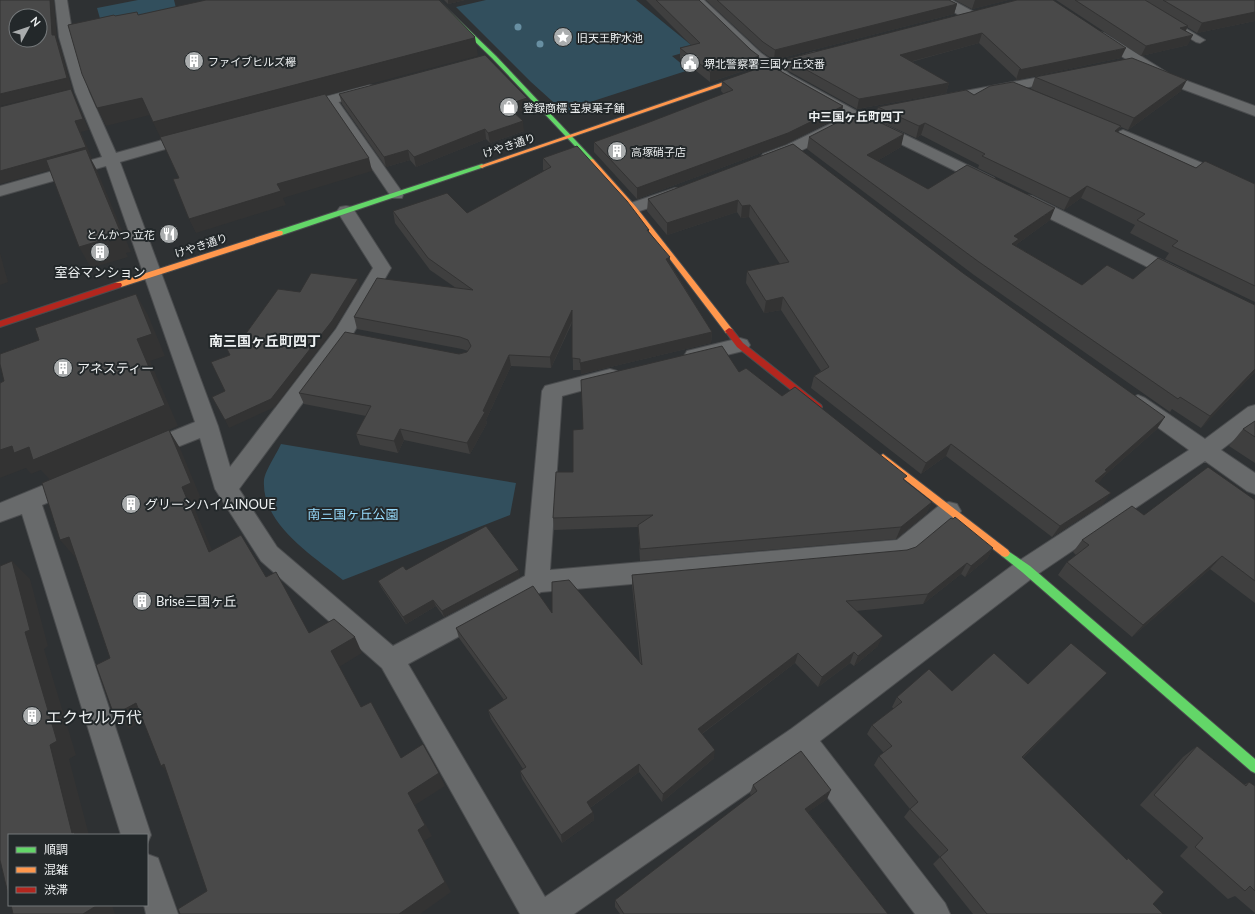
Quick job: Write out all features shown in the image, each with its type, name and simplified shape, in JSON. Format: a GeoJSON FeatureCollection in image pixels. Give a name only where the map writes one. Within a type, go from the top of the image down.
{"type":"FeatureCollection","features":[{"type":"Feature","properties":{"kind":"street"},"geometry":{"type":"LineString","coordinates":[[61,0],[74,94],[111,159],[206,426],[226,489],[270,554],[391,660],[538,914]]}},
{"type":"Feature","properties":{"kind":"street"},"geometry":{"type":"LineString","coordinates":[[435,0],[494,57],[570,137],[634,208],[740,345],[826,413]]}},
{"type":"Feature","properties":{"kind":"street"},"geometry":{"type":"LineString","coordinates":[[699,0],[756,56],[786,78],[855,116],[1191,281]]}},
{"type":"Feature","properties":{"kind":"street"},"geometry":{"type":"LineString","coordinates":[[943,0],[972,14]]}},
{"type":"Feature","properties":{"kind":"street"},"geometry":{"type":"LineString","coordinates":[[954,19],[972,14]]}},
{"type":"Feature","properties":{"kind":"street"},"geometry":{"type":"LineString","coordinates":[[1085,27],[1166,78],[1255,111]]}},
{"type":"Feature","properties":{"kind":"street","name":"けやき通り"},"geometry":{"type":"LineString","coordinates":[[0,324],[397,195],[570,137],[770,67],[827,51]]}},
{"type":"Feature","properties":{"kind":"street"},"geometry":{"type":"LineString","coordinates":[[479,61],[494,57]]}},
{"type":"Feature","properties":{"kind":"street"},"geometry":{"type":"LineString","coordinates":[[1115,66],[1137,61]]}},
{"type":"Feature","properties":{"kind":"street"},"geometry":{"type":"LineString","coordinates":[[933,101],[1078,74]]}},
{"type":"Feature","properties":{"kind":"street"},"geometry":{"type":"LineString","coordinates":[[285,112],[383,86]]}},
{"type":"Feature","properties":{"kind":"street"},"geometry":{"type":"LineString","coordinates":[[1011,87],[1033,96]]}},
{"type":"Feature","properties":{"kind":"street"},"geometry":{"type":"LineString","coordinates":[[757,162],[793,148],[855,116],[878,111]]}},
{"type":"Feature","properties":{"kind":"street"},"geometry":{"type":"LineString","coordinates":[[1112,130],[1255,191]]}},
{"type":"Feature","properties":{"kind":"street"},"geometry":{"type":"LineString","coordinates":[[0,191],[202,134]]}},
{"type":"Feature","properties":{"kind":"street"},"geometry":{"type":"LineString","coordinates":[[793,148],[811,162]]}},
{"type":"Feature","properties":{"kind":"street"},"geometry":{"type":"LineString","coordinates":[[634,208],[692,186]]}},
{"type":"Feature","properties":{"kind":"street"},"geometry":{"type":"LineString","coordinates":[[226,489],[343,334],[382,268],[346,211]]}},
{"type":"Feature","properties":{"kind":"street"},"geometry":{"type":"LineString","coordinates":[[343,334],[365,338]]}},
{"type":"Feature","properties":{"kind":"street"},"geometry":{"type":"LineString","coordinates":[[672,361],[740,345]]}},
{"type":"Feature","properties":{"kind":"street"},"geometry":{"type":"LineString","coordinates":[[537,582],[552,391],[634,371]]}},
{"type":"Feature","properties":{"kind":"street"},"geometry":{"type":"LineString","coordinates":[[1121,390],[1255,485]]}},
{"type":"Feature","properties":{"kind":"street"},"geometry":{"type":"LineString","coordinates":[[547,914],[801,739],[1026,569],[1205,450],[1255,413]]}},
{"type":"Feature","properties":{"kind":"street"},"geometry":{"type":"LineString","coordinates":[[128,459],[206,426]]}},
{"type":"Feature","properties":{"kind":"street"},"geometry":{"type":"LineString","coordinates":[[875,452],[1026,569],[1255,767]]}},
{"type":"Feature","properties":{"kind":"street"},"geometry":{"type":"LineString","coordinates":[[0,513],[93,474]]}},
{"type":"Feature","properties":{"kind":"street"},"geometry":{"type":"LineString","coordinates":[[28,501],[136,834]]}},
{"type":"Feature","properties":{"kind":"street"},"geometry":{"type":"LineString","coordinates":[[391,660],[537,582],[902,550],[949,510]]}},
{"type":"Feature","properties":{"kind":"street"},"geometry":{"type":"LineString","coordinates":[[801,739],[934,914]]}},
{"type":"Feature","properties":{"kind":"street"},"geometry":{"type":"LineString","coordinates":[[148,872],[162,914]]}},
{"type":"Feature","properties":{"kind":"lane"},"geometry":{"type":"LineString","coordinates":[[1132,0],[1200,40]]}},
{"type":"Feature","properties":{"kind":"lane"},"geometry":{"type":"LineString","coordinates":[[331,99],[397,195]]}},
{"type":"Feature","properties":{"kind":"green space"},"geometry":{"type":"Polygon","coordinates":[[[138,0],[174,0],[176,8],[101,22],[97,8],[138,0]]]}},
{"type":"Feature","properties":{"kind":"green space"},"geometry":{"type":"Polygon","coordinates":[[[486,0],[636,0],[696,49],[672,56],[689,70],[584,104],[587,107],[574,111],[562,110],[531,82],[456,7],[486,0]]]}},
{"type":"Feature","properties":{"kind":"green space","name":"南三国ヶ丘公園"},"geometry":{"type":"Polygon","coordinates":[[[281,444],[516,483],[510,515],[343,580],[291,538],[271,511],[265,496],[264,480],[281,444]]]}},
{"type":"Feature","properties":{"kind":"building"},"geometry":{"type":"Polygon","coordinates":[[[0,0],[50,0],[52,35],[55,35],[67,78],[0,94],[0,0]]]}},
{"type":"Feature","properties":{"kind":"building"},"geometry":{"type":"Polygon","coordinates":[[[206,0],[439,0],[475,37],[153,122],[142,98],[97,108],[82,74],[68,25],[114,15],[137,12],[138,15],[206,0]]]}},
{"type":"Feature","properties":{"kind":"building"},"geometry":{"type":"Polygon","coordinates":[[[656,0],[699,0],[759,56],[710,72],[680,48],[700,43],[656,0]]]}},
{"type":"Feature","properties":{"kind":"building"},"geometry":{"type":"Polygon","coordinates":[[[717,0],[949,0],[957,4],[775,50],[763,42],[717,0]]]}},
{"type":"Feature","properties":{"kind":"building"},"geometry":{"type":"Polygon","coordinates":[[[1017,0],[1053,0],[1126,48],[1019,70],[1021,69],[982,33],[900,55],[949,83],[859,99],[787,59],[1017,0]]]}},
{"type":"Feature","properties":{"kind":"building"},"geometry":{"type":"Polygon","coordinates":[[[1075,0],[1145,0],[1188,26],[1180,28],[1193,35],[1146,46],[1075,0]]]}},
{"type":"Feature","properties":{"kind":"building"},"geometry":{"type":"Polygon","coordinates":[[[1163,0],[1255,0],[1255,12],[1202,23],[1163,0]]]}},
{"type":"Feature","properties":{"kind":"building"},"geometry":{"type":"Polygon","coordinates":[[[485,55],[527,98],[506,105],[523,121],[488,133],[485,129],[414,157],[408,150],[384,157],[339,94],[485,55]]]}},
{"type":"Feature","properties":{"kind":"building"},"geometry":{"type":"Polygon","coordinates":[[[1132,58],[1187,80],[1134,118],[1035,77],[1132,58]]]}},
{"type":"Feature","properties":{"kind":"building"},"geometry":{"type":"Polygon","coordinates":[[[771,64],[782,72],[843,106],[788,133],[637,188],[594,142],[733,90],[722,81],[771,64]]]}},
{"type":"Feature","properties":{"kind":"building"},"geometry":{"type":"Polygon","coordinates":[[[1013,82],[1121,126],[1115,131],[1196,168],[1205,161],[1255,184],[1255,286],[1172,246],[1178,241],[1137,220],[1145,214],[1087,186],[1070,198],[982,156],[985,154],[925,123],[919,126],[878,107],[966,90],[974,95],[990,86],[1013,82]]]}},
{"type":"Feature","properties":{"kind":"building"},"geometry":{"type":"Polygon","coordinates":[[[71,89],[83,119],[75,121],[86,147],[0,171],[0,107],[71,89]]]}},
{"type":"Feature","properties":{"kind":"building"},"geometry":{"type":"Polygon","coordinates":[[[325,94],[369,158],[277,184],[281,191],[189,219],[173,179],[179,178],[160,137],[325,94]]]}},
{"type":"Feature","properties":{"kind":"building"},"geometry":{"type":"Polygon","coordinates":[[[858,112],[904,134],[867,155],[928,189],[967,165],[1055,208],[1014,236],[1019,239],[1012,244],[1082,285],[1107,265],[1133,279],[1158,258],[1255,305],[1255,369],[1210,416],[1180,397],[1178,399],[979,262],[809,137],[858,112]]]}},
{"type":"Feature","properties":{"kind":"building"},"geometry":{"type":"Polygon","coordinates":[[[793,144],[963,273],[1165,417],[1105,470],[1107,471],[1095,481],[1111,493],[1060,526],[951,444],[926,463],[814,376],[829,367],[783,297],[766,301],[747,271],[789,262],[750,205],[742,206],[738,200],[667,223],[648,199],[793,144]]]}},
{"type":"Feature","properties":{"kind":"building"},"geometry":{"type":"Polygon","coordinates":[[[577,146],[627,201],[649,230],[647,230],[670,257],[666,259],[712,332],[580,363],[580,359],[572,358],[572,310],[550,357],[509,355],[483,411],[485,412],[467,443],[400,429],[394,441],[356,434],[371,406],[299,393],[345,332],[459,354],[467,352],[471,346],[468,340],[460,337],[354,317],[377,278],[473,290],[428,258],[393,211],[447,193],[467,213],[551,167],[543,158],[577,146]]]}},
{"type":"Feature","properties":{"kind":"building"},"geometry":{"type":"Polygon","coordinates":[[[86,149],[120,231],[115,232],[116,236],[79,247],[46,160],[86,149]]]}},
{"type":"Feature","properties":{"kind":"building"},"geometry":{"type":"Polygon","coordinates":[[[311,273],[358,279],[332,321],[271,399],[225,420],[212,397],[225,391],[211,362],[230,355],[225,345],[242,339],[278,289],[300,292],[311,273]]]}},
{"type":"Feature","properties":{"kind":"building"},"geometry":{"type":"Polygon","coordinates":[[[136,294],[152,334],[137,339],[165,405],[33,460],[29,447],[14,453],[12,446],[0,450],[0,383],[4,381],[0,364],[0,354],[39,340],[35,328],[136,294]]]}},
{"type":"Feature","properties":{"kind":"building"},"geometry":{"type":"Polygon","coordinates":[[[722,346],[739,372],[746,368],[782,396],[795,387],[907,476],[903,479],[932,502],[901,527],[640,549],[638,525],[653,515],[553,518],[556,472],[573,472],[573,430],[583,429],[581,380],[722,346]]]}},
{"type":"Feature","properties":{"kind":"building"},"geometry":{"type":"Polygon","coordinates":[[[1255,421],[1255,437],[1243,429],[1255,421]]]}},
{"type":"Feature","properties":{"kind":"building"},"geometry":{"type":"Polygon","coordinates":[[[169,430],[191,483],[182,487],[209,552],[241,535],[266,577],[276,572],[309,633],[334,619],[355,637],[331,651],[361,707],[371,702],[401,758],[423,744],[439,773],[408,793],[425,825],[418,830],[445,882],[399,914],[180,914],[178,909],[207,891],[164,764],[161,766],[136,703],[114,715],[96,665],[110,658],[69,537],[60,540],[42,483],[169,430]]]}},
{"type":"Feature","properties":{"kind":"building"},"geometry":{"type":"Polygon","coordinates":[[[1208,467],[1255,500],[1255,581],[1222,556],[1143,625],[1067,562],[1089,545],[1082,540],[1132,506],[1144,515],[1208,467]]]}},
{"type":"Feature","properties":{"kind":"building"},"geometry":{"type":"Polygon","coordinates":[[[955,517],[993,548],[971,566],[967,563],[928,594],[846,601],[883,636],[858,656],[854,652],[822,677],[798,653],[698,729],[715,750],[663,794],[639,764],[587,802],[593,812],[561,835],[520,771],[526,767],[488,710],[507,698],[456,628],[533,586],[552,613],[552,582],[569,580],[642,665],[632,575],[907,550],[916,547],[951,518],[953,519],[955,517]]]}},
{"type":"Feature","properties":{"kind":"building"},"geometry":{"type":"Polygon","coordinates":[[[486,526],[519,570],[442,611],[433,600],[403,617],[378,581],[403,566],[406,570],[486,526]]]}},
{"type":"Feature","properties":{"kind":"building"},"geometry":{"type":"Polygon","coordinates":[[[12,561],[30,630],[25,632],[57,741],[50,745],[72,833],[74,832],[75,834],[8,834],[8,894],[0,860],[0,566],[12,561]]]}},
{"type":"Feature","properties":{"kind":"building"},"geometry":{"type":"Polygon","coordinates":[[[1071,643],[1107,673],[1022,757],[1127,860],[1128,858],[1164,892],[1153,904],[1163,914],[987,914],[940,857],[948,850],[910,809],[918,802],[879,756],[892,746],[872,725],[902,702],[897,697],[929,669],[952,691],[994,653],[1028,684],[1071,643]]]}},
{"type":"Feature","properties":{"kind":"building"},"geometry":{"type":"Polygon","coordinates":[[[1197,746],[1246,786],[1249,782],[1255,786],[1255,891],[1250,886],[1245,891],[1195,847],[1203,838],[1154,795],[1197,746]]]}},
{"type":"Feature","properties":{"kind":"building"},"geometry":{"type":"Polygon","coordinates":[[[801,751],[831,790],[805,809],[888,914],[624,914],[615,900],[757,791],[753,785],[801,751]]]}},
{"type":"Feature","properties":{"kind":"building"},"geometry":{"type":"Polygon","coordinates":[[[11,906],[96,906],[83,914],[13,914],[11,906]]]}},
{"type":"Feature","properties":{"kind":"traffic: fast"},"geometry":{"type":"LineString","coordinates":[[435,0],[494,57],[592,161]]}},
{"type":"Feature","properties":{"kind":"traffic: fast"},"geometry":{"type":"LineString","coordinates":[[279,233],[482,166]]}},
{"type":"Feature","properties":{"kind":"traffic: fast"},"geometry":{"type":"LineString","coordinates":[[1005,553],[1026,569],[1255,767]]}},
{"type":"Feature","properties":{"kind":"traffic: slow"},"geometry":{"type":"LineString","coordinates":[[482,166],[784,63],[815,54]]}},
{"type":"Feature","properties":{"kind":"traffic: slow"},"geometry":{"type":"LineString","coordinates":[[592,161],[634,208],[729,331]]}},
{"type":"Feature","properties":{"kind":"traffic: slow"},"geometry":{"type":"LineString","coordinates":[[118,285],[279,233]]}},
{"type":"Feature","properties":{"kind":"traffic: slow"},"geometry":{"type":"LineString","coordinates":[[883,458],[1005,553]]}},
{"type":"Feature","properties":{"kind":"traffic: jam"},"geometry":{"type":"LineString","coordinates":[[0,324],[118,285]]}},
{"type":"Feature","properties":{"kind":"traffic: jam"},"geometry":{"type":"LineString","coordinates":[[729,331],[740,345],[818,407]]}},
{"type":"Feature","properties":{"kind":"place","name":"旧天王貯水池"},"geometry":{"type":"Point","coordinates":[563,37]}},
{"type":"Feature","properties":{"kind":"place","name":"ファイブヒルズ欅"},"geometry":{"type":"Point","coordinates":[194,61]}},
{"type":"Feature","properties":{"kind":"place","name":"堺北警察署三国ケ丘交番"},"geometry":{"type":"Point","coordinates":[690,63]}},
{"type":"Feature","properties":{"kind":"place","name":"登録商標 宝泉菓子舗"},"geometry":{"type":"Point","coordinates":[509,107]}},
{"type":"Feature","properties":{"kind":"place","name":"高塚硝子店"},"geometry":{"type":"Point","coordinates":[617,151]}},
{"type":"Feature","properties":{"kind":"place","name":"とんかつ 立花"},"geometry":{"type":"Point","coordinates":[169,234]}},
{"type":"Feature","properties":{"kind":"place","name":"室谷マンション"},"geometry":{"type":"Point","coordinates":[100,252]}},
{"type":"Feature","properties":{"kind":"place","name":"アネスティー"},"geometry":{"type":"Point","coordinates":[63,368]}},
{"type":"Feature","properties":{"kind":"place","name":"グリーンハイムINOUE"},"geometry":{"type":"Point","coordinates":[131,504]}},
{"type":"Feature","properties":{"kind":"place","name":"Brise三国ヶ丘"},"geometry":{"type":"Point","coordinates":[142,601]}},
{"type":"Feature","properties":{"kind":"place","name":"エクセル万代"},"geometry":{"type":"Point","coordinates":[32,716]}},
{"type":"Feature","properties":{"kind":"district","name":"中三国ヶ丘町四丁"},"geometry":{"type":"Point","coordinates":[856,116]}},
{"type":"Feature","properties":{"kind":"district","name":"南三国ヶ丘町四丁"},"geometry":{"type":"Point","coordinates":[265,340]}}]}
